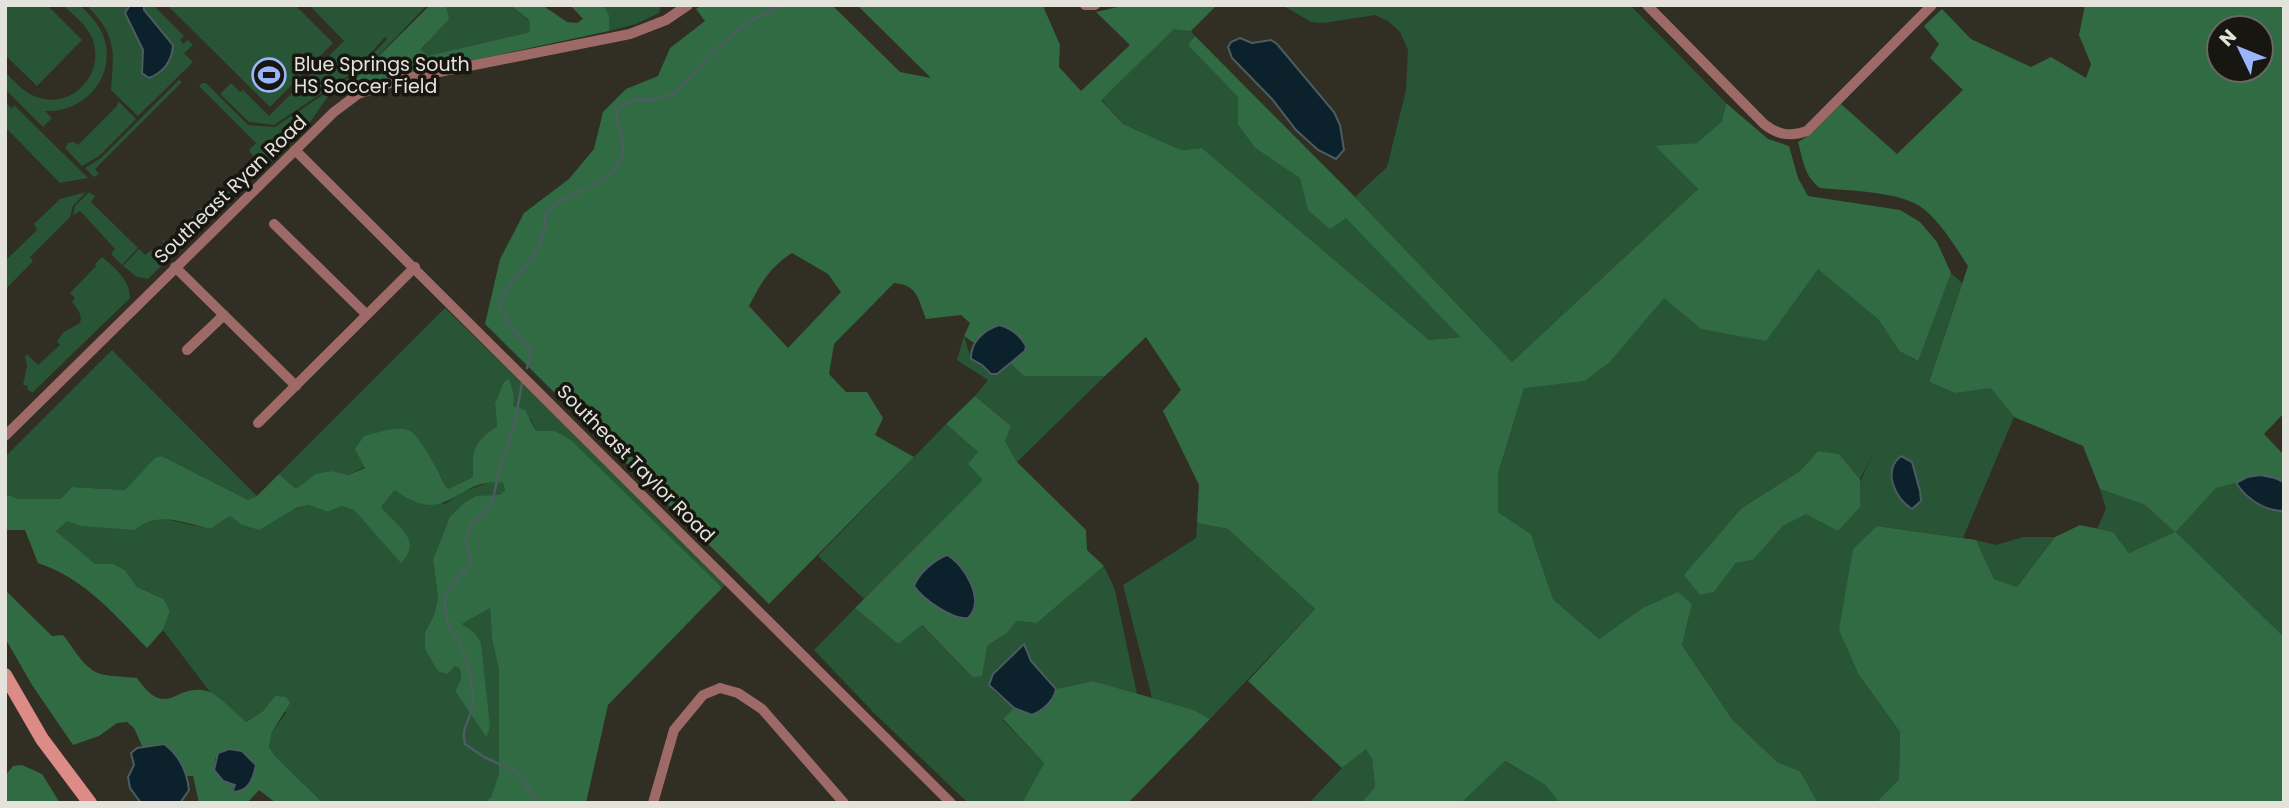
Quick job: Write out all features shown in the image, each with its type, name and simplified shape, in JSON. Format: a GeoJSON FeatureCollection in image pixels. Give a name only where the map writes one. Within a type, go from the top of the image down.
{"type":"FeatureCollection","features":[{"type":"Feature","properties":{"kind":"main road"},"geometry":{"type":"LineString","coordinates":[[5,675],[42,738],[90,803]]}},
{"type":"Feature","properties":{"kind":"street","name":"Southeast Ryan Road"},"geometry":{"type":"LineString","coordinates":[[5,436],[295,150],[358,94],[400,80],[630,34],[666,20],[688,5]]}},
{"type":"Feature","properties":{"kind":"street"},"geometry":{"type":"LineString","coordinates":[[1085,5],[1095,5]]}},
{"type":"Feature","properties":{"kind":"street"},"geometry":{"type":"LineString","coordinates":[[1647,5],[1764,124],[1773,131],[1792,135],[1807,131],[1933,5]]}},
{"type":"Feature","properties":{"kind":"street","name":"Southeast Taylor Road"},"geometry":{"type":"LineString","coordinates":[[295,150],[951,803]]}},
{"type":"Feature","properties":{"kind":"street"},"geometry":{"type":"LineString","coordinates":[[274,224],[366,314]]}},
{"type":"Feature","properties":{"kind":"street"},"geometry":{"type":"LineString","coordinates":[[175,267],[296,386]]}},
{"type":"Feature","properties":{"kind":"street"},"geometry":{"type":"LineString","coordinates":[[258,424],[415,267]]}},
{"type":"Feature","properties":{"kind":"street"},"geometry":{"type":"LineString","coordinates":[[187,350],[224,315]]}},
{"type":"Feature","properties":{"kind":"street"},"geometry":{"type":"LineString","coordinates":[[653,803],[674,730],[703,695],[719,682],[762,709],[844,803]]}},
{"type":"Feature","properties":{"kind":"green space"},"geometry":{"type":"Polygon","coordinates":[[[5,5],[47,5],[82,40],[37,86],[5,55],[5,5]]]}},
{"type":"Feature","properties":{"kind":"green space"},"geometry":{"type":"Polygon","coordinates":[[[63,5],[80,5],[96,23],[103,35],[106,64],[95,89],[85,98],[73,106],[45,111],[52,118],[43,127],[5,89],[5,72],[25,91],[53,100],[76,92],[84,84],[95,63],[92,38],[83,24],[63,5]]]}},
{"type":"Feature","properties":{"kind":"green space"},"geometry":{"type":"Polygon","coordinates":[[[90,5],[130,5],[125,13],[143,50],[150,76],[166,65],[173,45],[144,10],[144,5],[153,5],[184,36],[180,40],[183,44],[188,40],[193,45],[184,53],[193,62],[138,116],[111,90],[112,46],[105,27],[89,8],[90,5]]]}},
{"type":"Feature","properties":{"kind":"green space","name":"Blue Springs South HS Soccer Field"},"geometry":{"type":"Polygon","coordinates":[[[167,5],[295,5],[333,43],[270,107],[167,5]]]}},
{"type":"Feature","properties":{"kind":"green space"},"geometry":{"type":"Polygon","coordinates":[[[309,5],[427,5],[360,75],[329,95],[311,121],[286,144],[282,154],[273,159],[257,178],[256,174],[250,180],[239,171],[254,158],[249,150],[256,143],[199,86],[206,83],[248,125],[275,127],[353,75],[387,39],[385,37],[352,73],[274,125],[249,122],[220,94],[231,83],[240,92],[243,90],[269,116],[344,41],[309,5]]]}},
{"type":"Feature","properties":{"kind":"green space"},"geometry":{"type":"Polygon","coordinates":[[[430,5],[446,6],[449,19],[421,49],[427,56],[530,32],[529,20],[510,5],[542,5],[567,22],[577,23],[583,19],[570,5],[604,5],[609,15],[609,31],[385,79],[360,88],[353,78],[360,75],[430,5]]]}},
{"type":"Feature","properties":{"kind":"green space"},"geometry":{"type":"Polygon","coordinates":[[[444,5],[510,5],[529,21],[530,32],[427,56],[421,50],[446,6],[444,5]]]}},
{"type":"Feature","properties":{"kind":"green space"},"geometry":{"type":"Polygon","coordinates":[[[604,5],[661,5],[659,13],[636,24],[609,31],[609,15],[604,5]]]}},
{"type":"Feature","properties":{"kind":"green space"},"geometry":{"type":"Polygon","coordinates":[[[702,5],[832,5],[900,72],[931,78],[857,5],[1043,6],[1060,45],[1059,67],[1081,91],[1130,45],[1096,12],[1126,5],[1217,5],[1191,31],[1174,29],[1101,100],[1123,124],[1181,150],[1202,148],[1429,340],[1460,337],[1346,218],[1330,229],[1308,210],[1300,178],[1255,148],[1238,125],[1238,97],[1188,45],[1195,36],[1355,197],[1512,362],[1698,189],[1655,146],[1697,143],[1722,121],[1726,103],[1768,139],[1789,146],[1798,178],[1808,196],[1900,210],[1920,222],[1937,242],[1951,273],[1918,361],[1899,351],[1879,320],[1818,269],[1766,341],[1701,329],[1664,298],[1610,362],[1585,381],[1524,388],[1498,474],[1498,512],[1531,534],[1553,599],[1599,639],[1641,609],[1678,592],[1692,604],[1682,645],[1732,719],[1777,762],[1800,771],[1818,803],[1560,803],[1544,784],[1505,761],[1461,803],[1361,803],[1375,787],[1372,759],[1366,749],[1342,768],[1248,681],[1315,609],[1228,529],[1197,523],[1199,485],[1163,411],[1181,390],[1146,337],[1105,376],[1024,376],[1010,363],[1019,357],[1023,341],[1013,331],[982,335],[974,343],[964,336],[970,323],[961,315],[926,319],[916,294],[902,284],[894,283],[834,344],[829,374],[846,392],[867,392],[883,418],[875,435],[914,457],[769,604],[485,324],[500,259],[524,213],[569,179],[594,149],[603,112],[626,89],[658,76],[670,48],[705,21],[696,9],[702,5]],[[792,253],[767,276],[749,306],[788,348],[841,292],[828,274],[792,253]]]}},
{"type":"Feature","properties":{"kind":"green space"},"geometry":{"type":"Polygon","coordinates":[[[1282,5],[1630,5],[1726,103],[1722,121],[1697,143],[1656,147],[1698,189],[1512,362],[1355,197],[1387,167],[1406,90],[1408,50],[1400,32],[1388,21],[1375,15],[1324,23],[1311,22],[1282,5]]]}},
{"type":"Feature","properties":{"kind":"green space"},"geometry":{"type":"Polygon","coordinates":[[[2085,5],[2284,5],[2284,413],[2264,434],[2284,455],[2284,484],[2247,477],[2216,488],[2176,532],[2284,637],[2284,803],[1876,803],[1899,779],[1900,732],[1859,675],[1839,630],[1853,549],[1877,526],[1976,540],[1994,579],[2017,587],[2055,537],[2080,525],[2113,532],[2129,553],[2175,532],[2145,505],[2100,489],[2083,446],[2014,417],[1991,388],[1955,393],[1929,382],[1968,266],[1937,223],[1916,204],[1890,195],[1820,188],[1807,173],[1798,142],[1811,134],[1841,104],[1897,154],[1963,90],[1930,58],[1939,44],[1924,26],[1942,9],[1971,39],[2031,67],[2051,57],[2086,78],[2091,64],[2079,35],[2085,5]]]}},
{"type":"Feature","properties":{"kind":"green space"},"geometry":{"type":"Polygon","coordinates":[[[1174,28],[1191,31],[1195,36],[1189,45],[1238,97],[1238,125],[1255,148],[1301,178],[1308,210],[1346,217],[1460,337],[1429,340],[1202,148],[1181,150],[1123,124],[1101,99],[1174,28]]]}},
{"type":"Feature","properties":{"kind":"green space"},"geometry":{"type":"Polygon","coordinates":[[[179,80],[182,82],[95,169],[99,174],[94,177],[85,168],[101,158],[179,80]]]}},
{"type":"Feature","properties":{"kind":"green space"},"geometry":{"type":"Polygon","coordinates":[[[118,101],[136,119],[99,156],[82,166],[65,148],[68,143],[74,142],[78,145],[117,106],[118,101]]]}},
{"type":"Feature","properties":{"kind":"green space"},"geometry":{"type":"Polygon","coordinates":[[[5,102],[13,110],[12,107],[15,106],[88,178],[60,183],[5,127],[5,102]]]}},
{"type":"Feature","properties":{"kind":"green space"},"geometry":{"type":"Polygon","coordinates":[[[230,179],[239,190],[175,254],[160,238],[166,242],[222,187],[226,187],[230,179]]]}},
{"type":"Feature","properties":{"kind":"green space"},"geometry":{"type":"Polygon","coordinates":[[[86,192],[73,206],[70,217],[30,257],[33,261],[5,290],[5,261],[37,230],[34,224],[60,199],[86,192]]]}},
{"type":"Feature","properties":{"kind":"green space"},"geometry":{"type":"Polygon","coordinates":[[[89,192],[95,196],[91,202],[138,248],[122,265],[111,254],[115,249],[84,215],[80,211],[73,215],[75,206],[89,192]]]}},
{"type":"Feature","properties":{"kind":"green space"},"geometry":{"type":"Polygon","coordinates":[[[139,249],[145,255],[152,250],[164,263],[148,279],[137,277],[123,266],[139,249]]]}},
{"type":"Feature","properties":{"kind":"green space"},"geometry":{"type":"Polygon","coordinates":[[[102,257],[125,280],[130,298],[32,393],[27,389],[28,386],[23,385],[27,366],[25,357],[27,354],[38,365],[60,345],[57,341],[64,332],[80,323],[80,314],[72,302],[75,298],[70,293],[102,257]]]}},
{"type":"Feature","properties":{"kind":"green space"},"geometry":{"type":"Polygon","coordinates":[[[1818,268],[1879,320],[1899,351],[1917,361],[1951,273],[1962,283],[1929,382],[1955,393],[1991,387],[2014,417],[1963,538],[1878,526],[1859,675],[1900,732],[1899,779],[1876,803],[1818,803],[1800,771],[1777,762],[1732,719],[1682,645],[1692,604],[1641,609],[1599,639],[1553,599],[1531,534],[1498,512],[1498,475],[1524,387],[1585,381],[1610,362],[1664,297],[1701,329],[1799,292],[1818,268]],[[1818,451],[1800,471],[1742,508],[1700,595],[1714,592],[1736,563],[1753,560],[1783,526],[1805,514],[1860,507],[1860,482],[1872,456],[1860,479],[1839,454],[1818,451]]]}},
{"type":"Feature","properties":{"kind":"green space"},"geometry":{"type":"Polygon","coordinates":[[[445,308],[727,583],[722,588],[554,431],[536,431],[531,419],[495,404],[497,426],[483,437],[476,447],[473,477],[448,489],[419,439],[348,475],[332,471],[296,489],[279,474],[445,308]]]}},
{"type":"Feature","properties":{"kind":"green space"},"geometry":{"type":"Polygon","coordinates":[[[964,336],[971,359],[997,374],[1010,363],[1024,376],[1105,376],[1017,462],[1005,441],[1011,426],[975,396],[988,380],[957,360],[964,336]]]}},
{"type":"Feature","properties":{"kind":"green space"},"geometry":{"type":"Polygon","coordinates":[[[112,350],[257,496],[248,500],[162,456],[155,459],[126,490],[72,487],[62,499],[19,499],[5,494],[5,457],[112,350]]]}},
{"type":"Feature","properties":{"kind":"green space"},"geometry":{"type":"Polygon","coordinates":[[[509,379],[514,396],[513,406],[525,410],[536,431],[554,431],[571,440],[722,588],[608,705],[586,803],[484,803],[491,797],[499,774],[499,670],[492,639],[490,608],[462,624],[474,632],[481,643],[490,727],[486,737],[455,691],[461,679],[460,669],[455,666],[447,674],[438,671],[425,649],[425,632],[434,615],[438,598],[433,560],[450,517],[476,496],[500,495],[505,490],[503,483],[487,483],[440,504],[428,505],[413,501],[395,490],[381,507],[409,540],[410,547],[401,563],[354,510],[341,506],[328,512],[309,505],[296,508],[259,530],[240,524],[230,516],[210,529],[161,519],[143,524],[135,530],[81,526],[67,521],[56,531],[95,564],[114,564],[125,570],[137,587],[164,599],[170,611],[163,630],[147,648],[97,598],[70,578],[38,563],[25,530],[5,530],[5,494],[19,499],[61,499],[72,487],[125,490],[155,458],[162,456],[248,500],[257,496],[279,474],[296,489],[316,474],[332,471],[348,475],[365,468],[355,449],[364,436],[392,429],[413,433],[448,489],[473,477],[476,447],[483,437],[497,426],[495,404],[504,382],[509,379]]]}},
{"type":"Feature","properties":{"kind":"green space"},"geometry":{"type":"Polygon","coordinates":[[[975,396],[1011,426],[1005,441],[1017,462],[1086,530],[1087,550],[1104,566],[1037,623],[1017,621],[1007,633],[987,646],[982,676],[973,677],[922,625],[898,644],[855,608],[983,480],[968,464],[978,452],[946,424],[975,396]],[[942,557],[919,577],[914,586],[939,608],[954,616],[968,618],[974,605],[973,588],[966,573],[949,558],[942,557]]]}},
{"type":"Feature","properties":{"kind":"green space"},"geometry":{"type":"Polygon","coordinates":[[[946,424],[978,452],[984,480],[864,599],[818,556],[946,424]]]}},
{"type":"Feature","properties":{"kind":"green space"},"geometry":{"type":"Polygon","coordinates":[[[1818,451],[1839,454],[1860,479],[1860,507],[1838,531],[1806,514],[1783,526],[1753,560],[1736,563],[1714,592],[1700,595],[1684,575],[1742,508],[1800,471],[1818,451]]]}},
{"type":"Feature","properties":{"kind":"green space"},"geometry":{"type":"Polygon","coordinates":[[[492,481],[503,483],[505,490],[500,496],[476,496],[433,560],[438,598],[434,615],[425,632],[425,649],[460,669],[461,679],[455,691],[486,737],[474,632],[462,624],[490,607],[492,639],[499,670],[499,775],[491,797],[484,803],[323,803],[269,747],[272,732],[286,713],[275,696],[263,711],[245,722],[210,692],[163,630],[170,611],[164,599],[137,587],[125,570],[115,564],[95,565],[55,530],[68,520],[81,526],[161,518],[210,529],[230,516],[240,524],[309,505],[328,512],[341,506],[354,510],[401,562],[405,532],[392,522],[381,507],[395,490],[445,504],[463,492],[492,481]]]}},
{"type":"Feature","properties":{"kind":"green space"},"geometry":{"type":"Polygon","coordinates":[[[2236,483],[2243,493],[2284,511],[2284,637],[2176,532],[2216,488],[2236,483]]]}},
{"type":"Feature","properties":{"kind":"green space"},"geometry":{"type":"Polygon","coordinates":[[[2100,489],[2145,505],[2176,532],[2129,553],[2113,532],[2097,529],[2106,509],[2100,489]]]}},
{"type":"Feature","properties":{"kind":"green space"},"geometry":{"type":"Polygon","coordinates":[[[1197,523],[1228,529],[1315,609],[1210,719],[1194,710],[1152,698],[1123,585],[1196,538],[1197,523]]]}},
{"type":"Feature","properties":{"kind":"green space"},"geometry":{"type":"Polygon","coordinates":[[[2023,537],[2055,537],[2017,587],[1994,579],[1976,540],[1996,545],[2023,537]]]}},
{"type":"Feature","properties":{"kind":"green space"},"geometry":{"type":"Polygon","coordinates":[[[1104,566],[1115,590],[1137,694],[1093,681],[1056,689],[1031,661],[1024,645],[993,674],[993,691],[1014,708],[1003,720],[1044,763],[1022,803],[968,803],[874,713],[814,650],[855,608],[898,644],[921,625],[945,648],[985,645],[1001,637],[1017,621],[1037,623],[1104,566]]]}},
{"type":"Feature","properties":{"kind":"green space"},"geometry":{"type":"Polygon","coordinates":[[[5,590],[52,636],[63,635],[83,662],[93,670],[105,675],[137,678],[156,697],[164,699],[186,691],[207,691],[222,700],[246,722],[263,711],[275,696],[286,697],[290,703],[272,732],[269,747],[323,803],[276,803],[259,790],[247,803],[199,803],[193,776],[186,776],[177,756],[164,744],[143,748],[134,728],[127,722],[117,723],[99,736],[73,745],[32,685],[5,638],[5,590]],[[229,749],[215,758],[214,770],[227,783],[235,785],[232,789],[235,793],[242,751],[229,749]]]}},
{"type":"Feature","properties":{"kind":"green space"},"geometry":{"type":"Polygon","coordinates":[[[1093,681],[1194,710],[1210,719],[1128,803],[1022,803],[1044,763],[1003,719],[1014,708],[1032,715],[1056,693],[1056,689],[1093,681]]]}},
{"type":"Feature","properties":{"kind":"green space"},"geometry":{"type":"Polygon","coordinates":[[[1366,748],[1372,759],[1375,787],[1361,803],[1309,803],[1342,768],[1366,748]]]}},
{"type":"Feature","properties":{"kind":"green space"},"geometry":{"type":"Polygon","coordinates":[[[1504,761],[1544,784],[1560,803],[1461,803],[1504,761]]]}},
{"type":"Feature","properties":{"kind":"green space"},"geometry":{"type":"Polygon","coordinates":[[[22,765],[42,774],[60,803],[5,803],[5,776],[13,766],[22,765]]]}},
{"type":"Feature","properties":{"kind":"water"},"geometry":{"type":"Polygon","coordinates":[[[130,5],[144,5],[144,10],[173,45],[166,65],[159,73],[149,78],[142,73],[143,50],[125,13],[130,5]]]}},
{"type":"Feature","properties":{"kind":"water"},"geometry":{"type":"Polygon","coordinates":[[[1240,38],[1252,43],[1271,40],[1277,44],[1334,112],[1340,125],[1344,150],[1336,159],[1318,150],[1296,130],[1272,99],[1232,58],[1228,47],[1231,42],[1240,38]]]}},
{"type":"Feature","properties":{"kind":"water"},"geometry":{"type":"Polygon","coordinates":[[[999,325],[1015,332],[1026,346],[1025,351],[997,374],[991,374],[971,359],[971,353],[979,338],[999,325]]]}},
{"type":"Feature","properties":{"kind":"water"},"geometry":{"type":"Polygon","coordinates":[[[1901,456],[1912,462],[1920,491],[1921,501],[1912,509],[1900,498],[1893,484],[1892,469],[1901,456]]]}},
{"type":"Feature","properties":{"kind":"water"},"geometry":{"type":"Polygon","coordinates":[[[2260,475],[2284,482],[2284,511],[2257,503],[2236,483],[2247,477],[2260,475]]]}},
{"type":"Feature","properties":{"kind":"water"},"geometry":{"type":"Polygon","coordinates":[[[947,555],[966,575],[974,593],[973,611],[968,618],[954,616],[938,608],[914,586],[919,576],[947,555]]]}},
{"type":"Feature","properties":{"kind":"water"},"geometry":{"type":"Polygon","coordinates":[[[1024,644],[1031,661],[1056,689],[1047,705],[1032,715],[1014,708],[989,685],[993,674],[1024,644]]]}},
{"type":"Feature","properties":{"kind":"water"},"geometry":{"type":"Polygon","coordinates":[[[164,744],[181,764],[189,790],[180,803],[141,803],[130,788],[128,777],[134,765],[131,753],[137,748],[164,744]]]}},
{"type":"Feature","properties":{"kind":"water"},"geometry":{"type":"Polygon","coordinates":[[[229,749],[242,751],[256,765],[249,784],[242,790],[232,792],[235,785],[223,781],[214,770],[218,753],[229,749]]]}},
{"type":"Feature","properties":{"kind":"waterway"},"geometry":{"type":"LineString","coordinates":[[527,368],[531,351],[511,327],[499,305],[508,287],[536,252],[543,234],[546,213],[557,203],[600,182],[616,168],[623,147],[616,109],[634,99],[652,100],[676,93],[715,49],[750,21],[784,5]]}},
{"type":"Feature","properties":{"kind":"waterway"},"geometry":{"type":"LineString","coordinates":[[522,383],[515,422],[499,471],[492,504],[471,524],[466,542],[471,563],[448,592],[445,612],[466,656],[471,680],[473,703],[465,729],[465,744],[484,757],[519,773],[537,803]]}},
{"type":"Feature","properties":{"kind":"place","name":"Blue Springs South HS Soccer Field"},"geometry":{"type":"Point","coordinates":[269,75]}}]}
